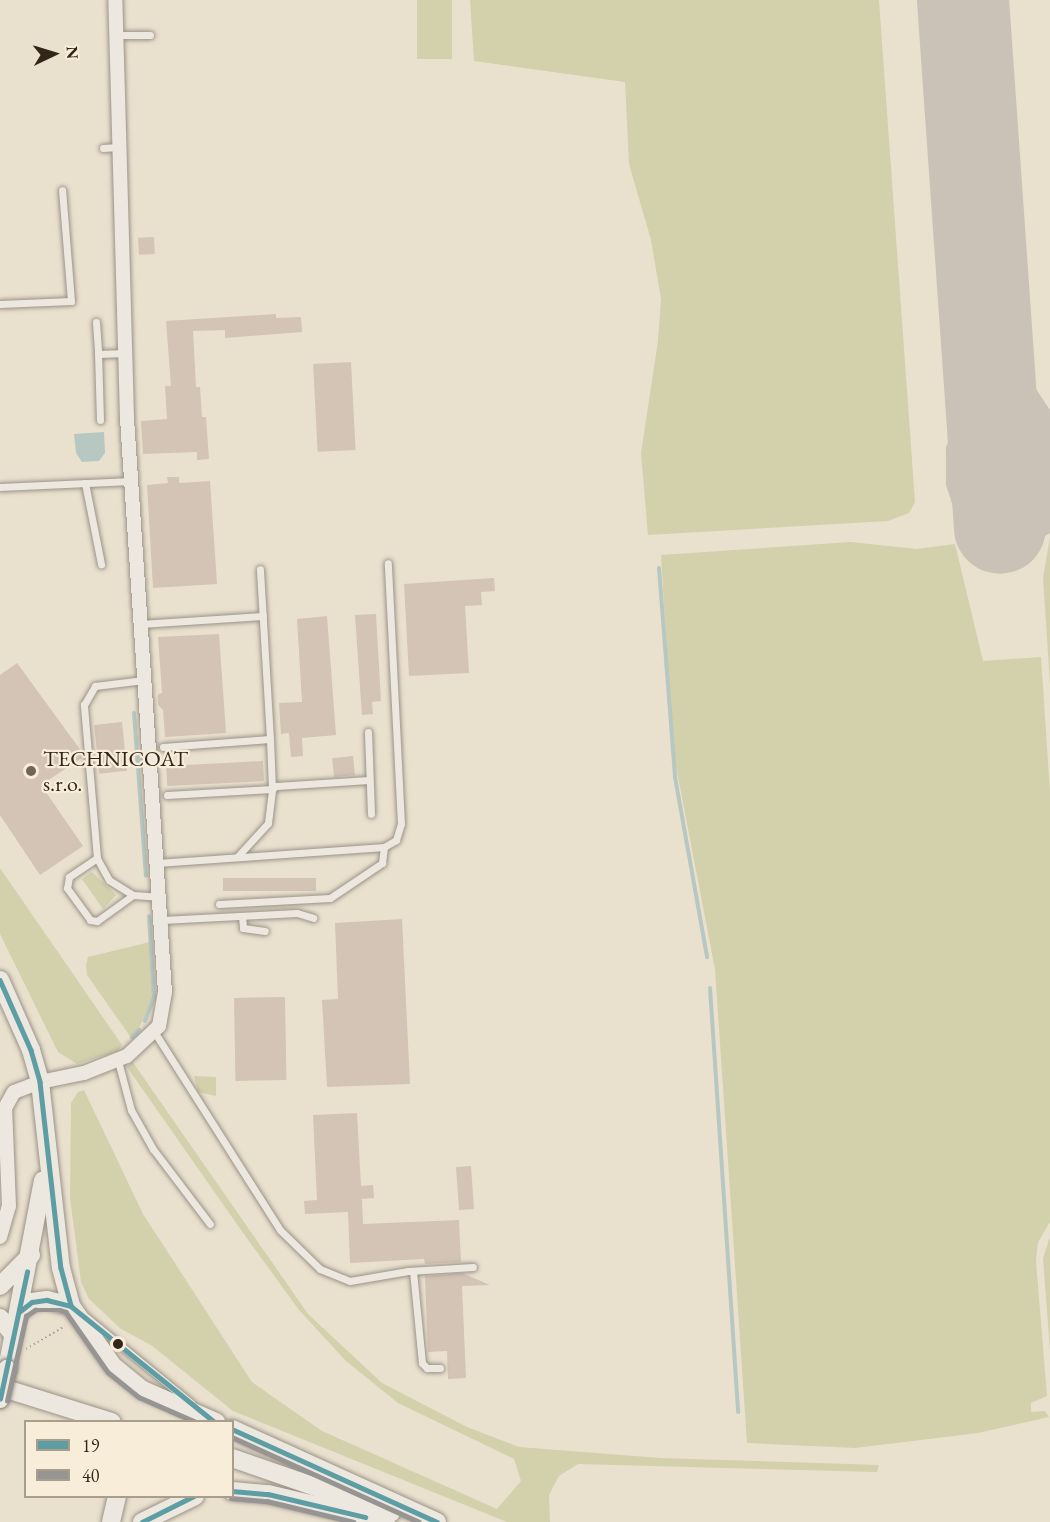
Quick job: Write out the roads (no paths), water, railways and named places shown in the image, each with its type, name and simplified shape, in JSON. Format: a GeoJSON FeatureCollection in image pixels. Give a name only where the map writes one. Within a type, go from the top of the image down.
{"type":"FeatureCollection","features":[{"type":"Feature","properties":{"kind":"main road"},"geometry":{"type":"LineString","coordinates":[[0,980],[31,1050],[40,1082],[46,1161],[61,1268],[75,1312],[113,1366],[143,1390],[211,1419]]}},
{"type":"Feature","properties":{"kind":"main road"},"geometry":{"type":"LineString","coordinates":[[0,1399],[32,1253],[46,1161]]}},
{"type":"Feature","properties":{"kind":"main road"},"geometry":{"type":"LineString","coordinates":[[0,1286],[32,1253]]}},
{"type":"Feature","properties":{"kind":"main road"},"geometry":{"type":"LineString","coordinates":[[19,1312],[32,1302],[47,1300],[75,1312]]}},
{"type":"Feature","properties":{"kind":"main road"},"geometry":{"type":"LineString","coordinates":[[0,1318],[12,1342]]}},
{"type":"Feature","properties":{"kind":"main road"},"geometry":{"type":"LineString","coordinates":[[0,1388],[61,1420]]}},
{"type":"Feature","properties":{"kind":"main road"},"geometry":{"type":"LineString","coordinates":[[0,1388],[105,1420]]}},
{"type":"Feature","properties":{"kind":"main road"},"geometry":{"type":"LineString","coordinates":[[234,1430],[436,1522]]}},
{"type":"Feature","properties":{"kind":"main road"},"geometry":{"type":"LineString","coordinates":[[234,1459],[418,1522]]}},
{"type":"Feature","properties":{"kind":"main road"},"geometry":{"type":"LineString","coordinates":[[234,1491],[268,1494],[387,1522]]}},
{"type":"Feature","properties":{"kind":"main road"},"geometry":{"type":"LineString","coordinates":[[111,1522],[117,1498]]}},
{"type":"Feature","properties":{"kind":"main road"},"geometry":{"type":"LineString","coordinates":[[142,1522],[193,1498]]}},
{"type":"Feature","properties":{"kind":"street"},"geometry":{"type":"LineString","coordinates":[[0,1237],[9,1206],[5,1107],[14,1092],[40,1082],[84,1073],[118,1061],[155,1033],[165,992],[131,481],[118,147],[115,0]]}},
{"type":"Feature","properties":{"kind":"lane"},"geometry":{"type":"LineString","coordinates":[[116,35],[150,35]]}},
{"type":"Feature","properties":{"kind":"lane"},"geometry":{"type":"LineString","coordinates":[[104,148],[118,147]]}},
{"type":"Feature","properties":{"kind":"lane"},"geometry":{"type":"LineString","coordinates":[[0,304],[70,301],[62,190]]}},
{"type":"Feature","properties":{"kind":"lane"},"geometry":{"type":"LineString","coordinates":[[96,322],[100,420]]}},
{"type":"Feature","properties":{"kind":"lane"},"geometry":{"type":"LineString","coordinates":[[98,354],[125,353]]}},
{"type":"Feature","properties":{"kind":"lane"},"geometry":{"type":"LineString","coordinates":[[0,487],[131,481]]}},
{"type":"Feature","properties":{"kind":"lane"},"geometry":{"type":"LineString","coordinates":[[85,483],[101,564]]}},
{"type":"Feature","properties":{"kind":"lane"},"geometry":{"type":"LineString","coordinates":[[157,863],[384,847],[396,840],[401,824],[388,563]]}},
{"type":"Feature","properties":{"kind":"lane"},"geometry":{"type":"LineString","coordinates":[[237,857],[268,823],[272,789],[260,569]]}},
{"type":"Feature","properties":{"kind":"lane"},"geometry":{"type":"LineString","coordinates":[[140,624],[263,616]]}},
{"type":"Feature","properties":{"kind":"lane"},"geometry":{"type":"LineString","coordinates":[[144,680],[95,686],[84,705],[98,858],[110,880],[133,895],[159,897]]}},
{"type":"Feature","properties":{"kind":"lane"},"geometry":{"type":"LineString","coordinates":[[368,732],[371,814]]}},
{"type":"Feature","properties":{"kind":"lane"},"geometry":{"type":"LineString","coordinates":[[164,747],[270,739]]}},
{"type":"Feature","properties":{"kind":"lane"},"geometry":{"type":"LineString","coordinates":[[167,795],[369,780]]}},
{"type":"Feature","properties":{"kind":"lane"},"geometry":{"type":"LineString","coordinates":[[219,904],[330,898],[382,863],[384,847]]}},
{"type":"Feature","properties":{"kind":"lane"},"geometry":{"type":"LineString","coordinates":[[98,858],[69,877],[67,888],[90,920],[97,921],[133,895]]}},
{"type":"Feature","properties":{"kind":"lane"},"geometry":{"type":"LineString","coordinates":[[261,901],[261,915]]}},
{"type":"Feature","properties":{"kind":"lane"},"geometry":{"type":"LineString","coordinates":[[162,920],[297,913],[313,918]]}},
{"type":"Feature","properties":{"kind":"lane"},"geometry":{"type":"LineString","coordinates":[[242,916],[243,928],[265,931]]}},
{"type":"Feature","properties":{"kind":"lane"},"geometry":{"type":"LineString","coordinates":[[155,1033],[280,1230],[320,1269],[350,1281],[413,1271],[473,1267]]}},
{"type":"Feature","properties":{"kind":"lane"},"geometry":{"type":"LineString","coordinates":[[118,1061],[131,1110],[153,1149],[210,1224]]}},
{"type":"Feature","properties":{"kind":"lane"},"geometry":{"type":"LineString","coordinates":[[413,1271],[422,1363],[427,1368],[440,1368]]}},
{"type":"Feature","properties":{"kind":"waterway"},"geometry":{"type":"LineString","coordinates":[[659,568],[675,777],[707,957]]}},
{"type":"Feature","properties":{"kind":"waterway"},"geometry":{"type":"LineString","coordinates":[[134,713],[146,876]]}},
{"type":"Feature","properties":{"kind":"waterway"},"geometry":{"type":"LineString","coordinates":[[145,1021],[154,997],[149,916]]}},
{"type":"Feature","properties":{"kind":"waterway"},"geometry":{"type":"LineString","coordinates":[[710,988],[738,1412]]}},
{"type":"Feature","properties":{"kind":"waterway"},"geometry":{"type":"LineString","coordinates":[[132,1037],[139,1030]]}},
{"type":"Feature","properties":{"kind":"place","name":"TECHNICOAT s.r.o."},"geometry":{"type":"Point","coordinates":[31,771]}}]}
